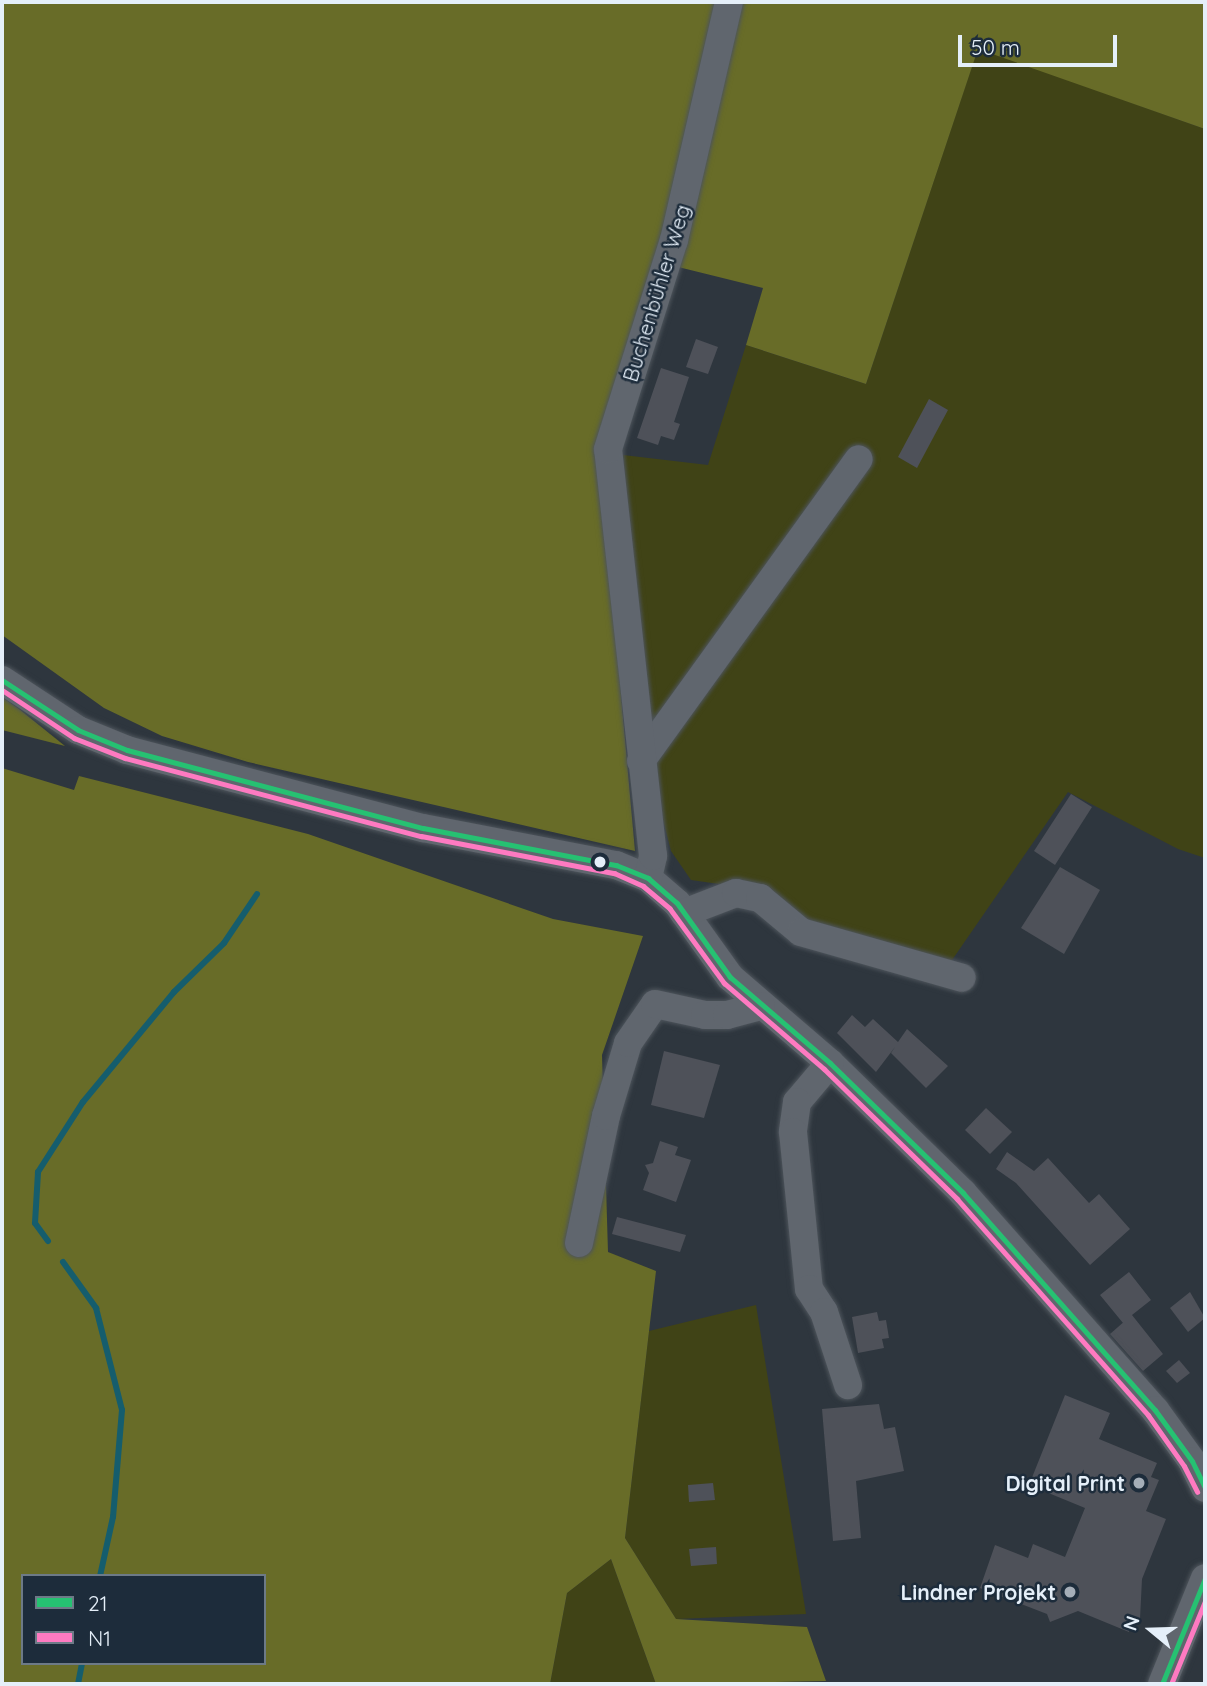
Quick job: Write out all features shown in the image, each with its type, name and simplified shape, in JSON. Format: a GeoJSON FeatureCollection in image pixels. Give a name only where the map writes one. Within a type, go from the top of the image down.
{"type":"FeatureCollection","features":[{"type":"Feature","properties":{"kind":"street","name":"Buchenbühler Weg"},"geometry":{"type":"LineString","coordinates":[[648,878],[653,856],[640,761],[608,449],[674,240],[729,2]]}},
{"type":"Feature","properties":{"kind":"street"},"geometry":{"type":"LineString","coordinates":[[640,761],[859,459]]}},
{"type":"Feature","properties":{"kind":"street"},"geometry":{"type":"LineString","coordinates":[[2,680],[71,727],[127,750],[450,835],[616,865],[648,878],[684,912],[720,965],[761,1006],[830,1063],[963,1193],[1176,1436],[1205,1483]]}},
{"type":"Feature","properties":{"kind":"street"},"geometry":{"type":"LineString","coordinates":[[684,912],[736,893],[760,898],[801,932],[962,978]]}},
{"type":"Feature","properties":{"kind":"street"},"geometry":{"type":"LineString","coordinates":[[579,1243],[606,1116],[628,1043],[655,1004],[705,1015],[727,1015],[761,1006]]}},
{"type":"Feature","properties":{"kind":"street"},"geometry":{"type":"LineString","coordinates":[[830,1063],[797,1102],[793,1132],[809,1289],[824,1312],[848,1385]]}},
{"type":"Feature","properties":{"kind":"street"},"geometry":{"type":"LineString","coordinates":[[1162,1684],[1205,1578]]}},
{"type":"Feature","properties":{"kind":"green space"},"geometry":{"type":"Polygon","coordinates":[[[2,2],[1205,2],[1205,129],[978,49],[866,384],[746,345],[763,288],[658,262],[599,450],[635,851],[248,762],[162,736],[104,708],[2,635],[2,2]]]}},
{"type":"Feature","properties":{"kind":"green space"},"geometry":{"type":"Polygon","coordinates":[[[978,48],[1205,129],[1205,858],[1178,849],[1068,792],[950,963],[787,916],[754,889],[691,880],[671,851],[652,778],[623,455],[708,465],[746,345],[866,384],[978,48]]]}},
{"type":"Feature","properties":{"kind":"green space"},"geometry":{"type":"Polygon","coordinates":[[[2,697],[19,709],[65,746],[2,730],[2,697]]]}},
{"type":"Feature","properties":{"kind":"green space"},"geometry":{"type":"Polygon","coordinates":[[[2,768],[74,790],[79,776],[308,834],[553,919],[643,936],[602,1055],[608,1252],[656,1271],[625,1538],[676,1619],[807,1627],[826,1681],[656,1684],[611,1559],[567,1593],[550,1684],[2,1684],[2,768]]]}},
{"type":"Feature","properties":{"kind":"green space"},"geometry":{"type":"Polygon","coordinates":[[[756,1305],[806,1614],[676,1619],[625,1538],[649,1331],[756,1305]]]}},
{"type":"Feature","properties":{"kind":"green space"},"geometry":{"type":"Polygon","coordinates":[[[611,1559],[656,1684],[550,1684],[567,1593],[611,1559]]]}},
{"type":"Feature","properties":{"kind":"building"},"geometry":{"type":"Polygon","coordinates":[[[696,339],[718,347],[708,374],[686,367],[696,339]]]}},
{"type":"Feature","properties":{"kind":"building"},"geometry":{"type":"Polygon","coordinates":[[[661,368],[689,377],[674,422],[680,424],[674,440],[661,436],[658,445],[637,438],[661,368]]]}},
{"type":"Feature","properties":{"kind":"building"},"geometry":{"type":"Polygon","coordinates":[[[929,399],[948,410],[917,468],[898,457],[929,399]]]}},
{"type":"Feature","properties":{"kind":"building"},"geometry":{"type":"Polygon","coordinates":[[[1071,794],[1092,807],[1055,865],[1034,851],[1071,794]]]}},
{"type":"Feature","properties":{"kind":"building"},"geometry":{"type":"Polygon","coordinates":[[[1060,867],[1100,890],[1064,954],[1021,928],[1060,867]]]}},
{"type":"Feature","properties":{"kind":"building"},"geometry":{"type":"Polygon","coordinates":[[[852,1015],[865,1027],[873,1019],[898,1042],[907,1029],[948,1066],[926,1088],[891,1053],[895,1047],[876,1072],[837,1033],[852,1015]]]}},
{"type":"Feature","properties":{"kind":"building"},"geometry":{"type":"Polygon","coordinates":[[[664,1051],[720,1065],[704,1118],[651,1105],[664,1051]]]}},
{"type":"Feature","properties":{"kind":"building"},"geometry":{"type":"Polygon","coordinates":[[[986,1108],[1012,1132],[990,1154],[965,1130],[986,1108]]]}},
{"type":"Feature","properties":{"kind":"building"},"geometry":{"type":"Polygon","coordinates":[[[660,1141],[678,1147],[675,1155],[691,1160],[676,1202],[643,1190],[649,1173],[645,1165],[653,1163],[660,1141]]]}},
{"type":"Feature","properties":{"kind":"building"},"geometry":{"type":"Polygon","coordinates":[[[1007,1152],[1034,1171],[1048,1158],[1089,1203],[1099,1194],[1130,1229],[1090,1265],[1016,1183],[996,1169],[1007,1152]]]}},
{"type":"Feature","properties":{"kind":"building"},"geometry":{"type":"Polygon","coordinates":[[[617,1217],[686,1235],[680,1252],[612,1234],[617,1217]]]}},
{"type":"Feature","properties":{"kind":"building"},"geometry":{"type":"Polygon","coordinates":[[[1129,1272],[1151,1300],[1132,1315],[1163,1354],[1143,1371],[1110,1334],[1123,1323],[1100,1295],[1129,1272]]]}},
{"type":"Feature","properties":{"kind":"building"},"geometry":{"type":"Polygon","coordinates":[[[1190,1292],[1205,1318],[1188,1332],[1170,1308],[1190,1292]]]}},
{"type":"Feature","properties":{"kind":"building"},"geometry":{"type":"Polygon","coordinates":[[[877,1312],[879,1321],[886,1320],[889,1338],[882,1339],[884,1348],[858,1353],[852,1317],[877,1312]]]}},
{"type":"Feature","properties":{"kind":"building"},"geometry":{"type":"Polygon","coordinates":[[[1179,1360],[1190,1373],[1177,1383],[1166,1371],[1179,1360]]]}},
{"type":"Feature","properties":{"kind":"building"},"geometry":{"type":"Polygon","coordinates":[[[1065,1395],[1110,1413],[1099,1439],[1157,1463],[1151,1477],[1159,1480],[1146,1511],[1166,1519],[1142,1579],[1140,1619],[1131,1619],[1129,1632],[1078,1611],[1050,1622],[1047,1614],[980,1588],[995,1545],[1028,1558],[1033,1544],[1065,1557],[1085,1508],[1029,1485],[1065,1395]]]}},
{"type":"Feature","properties":{"kind":"building"},"geometry":{"type":"Polygon","coordinates":[[[879,1404],[884,1429],[895,1427],[904,1471],[856,1481],[861,1538],[833,1541],[822,1409],[879,1404]]]}},
{"type":"Feature","properties":{"kind":"building"},"geometry":{"type":"Polygon","coordinates":[[[713,1483],[715,1500],[689,1502],[688,1485],[713,1483]]]}},
{"type":"Feature","properties":{"kind":"building"},"geometry":{"type":"Polygon","coordinates":[[[716,1547],[717,1564],[691,1566],[689,1549],[716,1547]]]}},
{"type":"Feature","properties":{"kind":"waterway"},"geometry":{"type":"LineString","coordinates":[[48,1241],[35,1223],[38,1172],[83,1102],[174,992],[224,943],[257,894]]}},
{"type":"Feature","properties":{"kind":"waterway"},"geometry":{"type":"LineString","coordinates":[[63,1262],[96,1308],[122,1410],[113,1517],[100,1574]]}},
{"type":"Feature","properties":{"kind":"waterway"},"geometry":{"type":"LineString","coordinates":[[78,1684],[82,1665]]}},
{"type":"Feature","properties":{"kind":"transit line","name":"21"},"geometry":{"type":"LineString","coordinates":[[2,680],[78,730],[127,750],[423,828],[616,865],[648,878],[677,903],[730,977],[830,1063],[963,1193],[1155,1410],[1192,1461],[1205,1488]]}},
{"type":"Feature","properties":{"kind":"transit line","name":"N1"},"geometry":{"type":"LineString","coordinates":[[2,690],[74,738],[125,758],[421,836],[614,873],[643,886],[670,909],[724,983],[824,1069],[957,1199],[1148,1415],[1184,1466],[1197,1492]]}},
{"type":"Feature","properties":{"kind":"transit line","name":"21"},"geometry":{"type":"LineString","coordinates":[[1162,1684],[1205,1578]]}},
{"type":"Feature","properties":{"kind":"transit line","name":"N1"},"geometry":{"type":"LineString","coordinates":[[1171,1684],[1205,1601]]}},
{"type":"Feature","properties":{"kind":"place","name":"Digital Print"},"geometry":{"type":"Point","coordinates":[1139,1483]}},
{"type":"Feature","properties":{"kind":"place","name":"Lindner Projekt"},"geometry":{"type":"Point","coordinates":[1070,1592]}}]}
